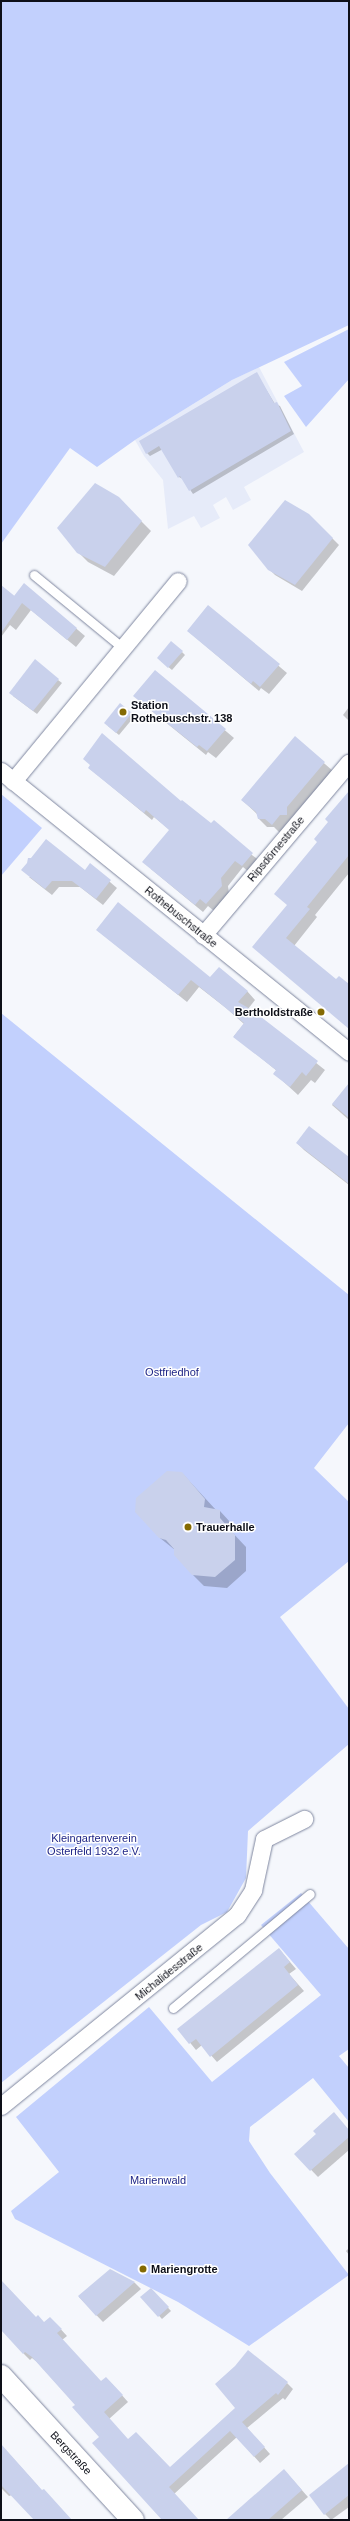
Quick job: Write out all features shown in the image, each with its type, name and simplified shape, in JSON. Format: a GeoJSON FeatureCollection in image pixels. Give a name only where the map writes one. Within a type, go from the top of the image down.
{"type":"FeatureCollection","features":[{"type":"Feature","properties":{"kind":"street","name":"Rothebuschstraße"},"geometry":{"type":"LineString","coordinates":[[178,581],[123,648],[7,776],[349,1052]]}},
{"type":"Feature","properties":{"kind":"street","name":"Ripsdörnestraße"},"geometry":{"type":"LineString","coordinates":[[203,935],[349,762]]}},
{"type":"Feature","properties":{"kind":"street","name":"Michalidesstraße"},"geometry":{"type":"LineString","coordinates":[[1,2106],[237,1915],[253,1890],[264,1840],[304,1819]]}},
{"type":"Feature","properties":{"kind":"street","name":"Bergstraße"},"geometry":{"type":"LineString","coordinates":[[4,2385],[133,2520]]}},
{"type":"Feature","properties":{"kind":"lane"},"geometry":{"type":"LineString","coordinates":[[34,575],[123,648]]}},
{"type":"Feature","properties":{"kind":"lane"},"geometry":{"type":"LineString","coordinates":[[173,2008],[310,1894]]}},
{"type":"Feature","properties":{"kind":"shaded area"},"geometry":{"type":"Polygon","coordinates":[[[259,367],[304,452],[244,487],[251,500],[233,510],[226,497],[213,505],[220,518],[201,528],[194,516],[168,529],[163,480],[144,456],[135,440],[232,380],[259,367]]]}},
{"type":"Feature","properties":{"kind":"green space"},"geometry":{"type":"Polygon","coordinates":[[[1,1],[349,1],[349,325],[232,380],[135,440],[97,467],[70,448],[1,544],[1,1]]]}},
{"type":"Feature","properties":{"kind":"green space"},"geometry":{"type":"Polygon","coordinates":[[[349,329],[349,379],[306,427],[284,396],[302,386],[284,362],[349,329]]]}},
{"type":"Feature","properties":{"kind":"green space"},"geometry":{"type":"Polygon","coordinates":[[[1,794],[42,828],[1,876],[1,794]]]}},
{"type":"Feature","properties":{"kind":"green space","name":"Ostfriedhof"},"geometry":{"type":"Polygon","coordinates":[[[1,1013],[349,1295],[349,1423],[314,1468],[349,1502],[349,1561],[280,1617],[349,1709],[349,1744],[248,1831],[246,1878],[227,1912],[201,1925],[1,2083],[1,1013]]]}},
{"type":"Feature","properties":{"kind":"green space","name":"Marienwald"},"geometry":{"type":"Polygon","coordinates":[[[301,1893],[349,1949],[349,2049],[339,2056],[349,2068],[349,2122],[313,2078],[250,2127],[249,2141],[270,2173],[349,2275],[249,2346],[178,2302],[15,2219],[11,2211],[59,2172],[16,2117],[149,2007],[212,2082],[321,1995],[261,1925],[301,1893]]]}},
{"type":"Feature","properties":{"kind":"building"},"geometry":{"type":"Polygon","coordinates":[[[257,372],[274,403],[277,402],[291,431],[189,491],[180,476],[178,478],[159,446],[146,454],[139,441],[257,372]]]}},
{"type":"Feature","properties":{"kind":"building"},"geometry":{"type":"Polygon","coordinates":[[[95,483],[119,497],[142,521],[105,567],[77,553],[57,528],[95,483]]]}},
{"type":"Feature","properties":{"kind":"building"},"geometry":{"type":"Polygon","coordinates":[[[285,500],[309,514],[333,538],[295,585],[268,570],[248,545],[285,500]]]}},
{"type":"Feature","properties":{"kind":"building"},"geometry":{"type":"Polygon","coordinates":[[[24,583],[77,628],[67,640],[22,603],[1,633],[1,585],[14,596],[24,583]]]}},
{"type":"Feature","properties":{"kind":"building"},"geometry":{"type":"Polygon","coordinates":[[[208,605],[280,664],[260,687],[253,681],[251,684],[187,631],[208,605]]]}},
{"type":"Feature","properties":{"kind":"building"},"geometry":{"type":"Polygon","coordinates":[[[171,641],[183,651],[168,668],[157,658],[171,641]]]}},
{"type":"Feature","properties":{"kind":"building"},"geometry":{"type":"Polygon","coordinates":[[[35,659],[59,679],[33,711],[9,693],[35,659]]]}},
{"type":"Feature","properties":{"kind":"building"},"geometry":{"type":"Polygon","coordinates":[[[155,670],[226,729],[207,751],[199,745],[197,747],[133,696],[155,670]]]}},
{"type":"Feature","properties":{"kind":"building"},"geometry":{"type":"Polygon","coordinates":[[[120,703],[132,713],[116,733],[104,723],[120,703]]]}},
{"type":"Feature","properties":{"kind":"building"},"geometry":{"type":"Polygon","coordinates":[[[102,733],[181,801],[182,800],[211,823],[214,820],[253,853],[242,866],[235,861],[221,878],[222,886],[206,904],[200,899],[195,905],[142,862],[169,830],[146,810],[144,813],[88,768],[90,765],[83,759],[102,733]]]}},
{"type":"Feature","properties":{"kind":"building"},"geometry":{"type":"Polygon","coordinates":[[[295,736],[325,762],[287,807],[287,815],[280,815],[272,825],[265,819],[258,819],[256,812],[241,800],[295,736]]]}},
{"type":"Feature","properties":{"kind":"building"},"geometry":{"type":"Polygon","coordinates":[[[349,791],[349,855],[307,907],[310,909],[286,938],[336,979],[339,976],[349,984],[349,1029],[252,947],[287,905],[274,894],[317,842],[314,839],[328,822],[325,819],[349,791]]]}},
{"type":"Feature","properties":{"kind":"building"},"geometry":{"type":"Polygon","coordinates":[[[46,839],[85,870],[90,863],[111,880],[96,899],[72,881],[52,881],[45,889],[21,870],[27,863],[28,858],[31,858],[46,839]]]}},
{"type":"Feature","properties":{"kind":"building"},"geometry":{"type":"Polygon","coordinates":[[[118,902],[210,977],[219,967],[248,991],[238,1002],[252,1010],[318,1061],[306,1076],[302,1072],[290,1087],[273,1074],[276,1070],[233,1037],[244,1023],[216,1000],[191,980],[178,995],[96,930],[118,902]]]}},
{"type":"Feature","properties":{"kind":"building"},"geometry":{"type":"Polygon","coordinates":[[[349,1083],[349,1118],[332,1104],[349,1083]]]}},
{"type":"Feature","properties":{"kind":"building"},"geometry":{"type":"Polygon","coordinates":[[[309,1126],[349,1157],[349,1184],[296,1143],[309,1126]]]}},
{"type":"Feature","properties":{"kind":"building","name":"Trauerhalle"},"geometry":{"type":"Polygon","coordinates":[[[167,1471],[182,1472],[205,1499],[204,1507],[220,1510],[220,1518],[235,1535],[235,1560],[215,1577],[192,1575],[174,1555],[174,1549],[166,1540],[159,1538],[135,1512],[136,1498],[167,1471]]]}},
{"type":"Feature","properties":{"kind":"building"},"geometry":{"type":"Polygon","coordinates":[[[279,1948],[290,1962],[284,1967],[298,1985],[210,2057],[196,2039],[189,2044],[177,2029],[279,1948]]]}},
{"type":"Feature","properties":{"kind":"building"},"geometry":{"type":"Polygon","coordinates":[[[334,2112],[349,2130],[349,2137],[310,2171],[294,2154],[316,2134],[313,2131],[334,2112]]]}},
{"type":"Feature","properties":{"kind":"building"},"geometry":{"type":"Polygon","coordinates":[[[110,2269],[135,2282],[96,2316],[78,2296],[110,2269]]]}},
{"type":"Feature","properties":{"kind":"building"},"geometry":{"type":"Polygon","coordinates":[[[1,2280],[36,2317],[38,2315],[44,2322],[50,2317],[62,2329],[57,2333],[101,2381],[106,2377],[123,2395],[104,2412],[128,2439],[136,2432],[170,2467],[235,2408],[215,2384],[235,2366],[248,2350],[288,2382],[278,2395],[276,2393],[242,2422],[265,2447],[254,2457],[230,2431],[169,2487],[199,2520],[162,2520],[92,2443],[99,2437],[72,2407],[75,2405],[32,2357],[25,2352],[23,2354],[1,2330],[1,2280]]]}},
{"type":"Feature","properties":{"kind":"building"},"geometry":{"type":"Polygon","coordinates":[[[151,2288],[169,2307],[158,2317],[140,2297],[151,2288]]]}},
{"type":"Feature","properties":{"kind":"building"},"geometry":{"type":"Polygon","coordinates":[[[1,2444],[42,2490],[44,2489],[72,2520],[34,2520],[1,2485],[1,2444]]]}},
{"type":"Feature","properties":{"kind":"building"},"geometry":{"type":"Polygon","coordinates":[[[349,2463],[349,2495],[324,2515],[309,2495],[349,2463]]]}},
{"type":"Feature","properties":{"kind":"building"},"geometry":{"type":"Polygon","coordinates":[[[284,2469],[302,2490],[268,2520],[226,2520],[284,2469]]]}},
{"type":"Feature","properties":{"kind":"place","name":"Station Rothebuschstr. 138"},"geometry":{"type":"Point","coordinates":[123,712]}},
{"type":"Feature","properties":{"kind":"place","name":"Bertholdstraße"},"geometry":{"type":"Point","coordinates":[321,1012]}},
{"type":"Feature","properties":{"kind":"place","name":"Trauerhalle"},"geometry":{"type":"Point","coordinates":[188,1527]}},
{"type":"Feature","properties":{"kind":"place","name":"Mariengrotte"},"geometry":{"type":"Point","coordinates":[143,2269]}},
{"type":"Feature","properties":{"kind":"park label","name":"Kleingartenverein Osterfeld 1932 e.V."},"geometry":{"type":"Point","coordinates":[94,1845]}}]}
